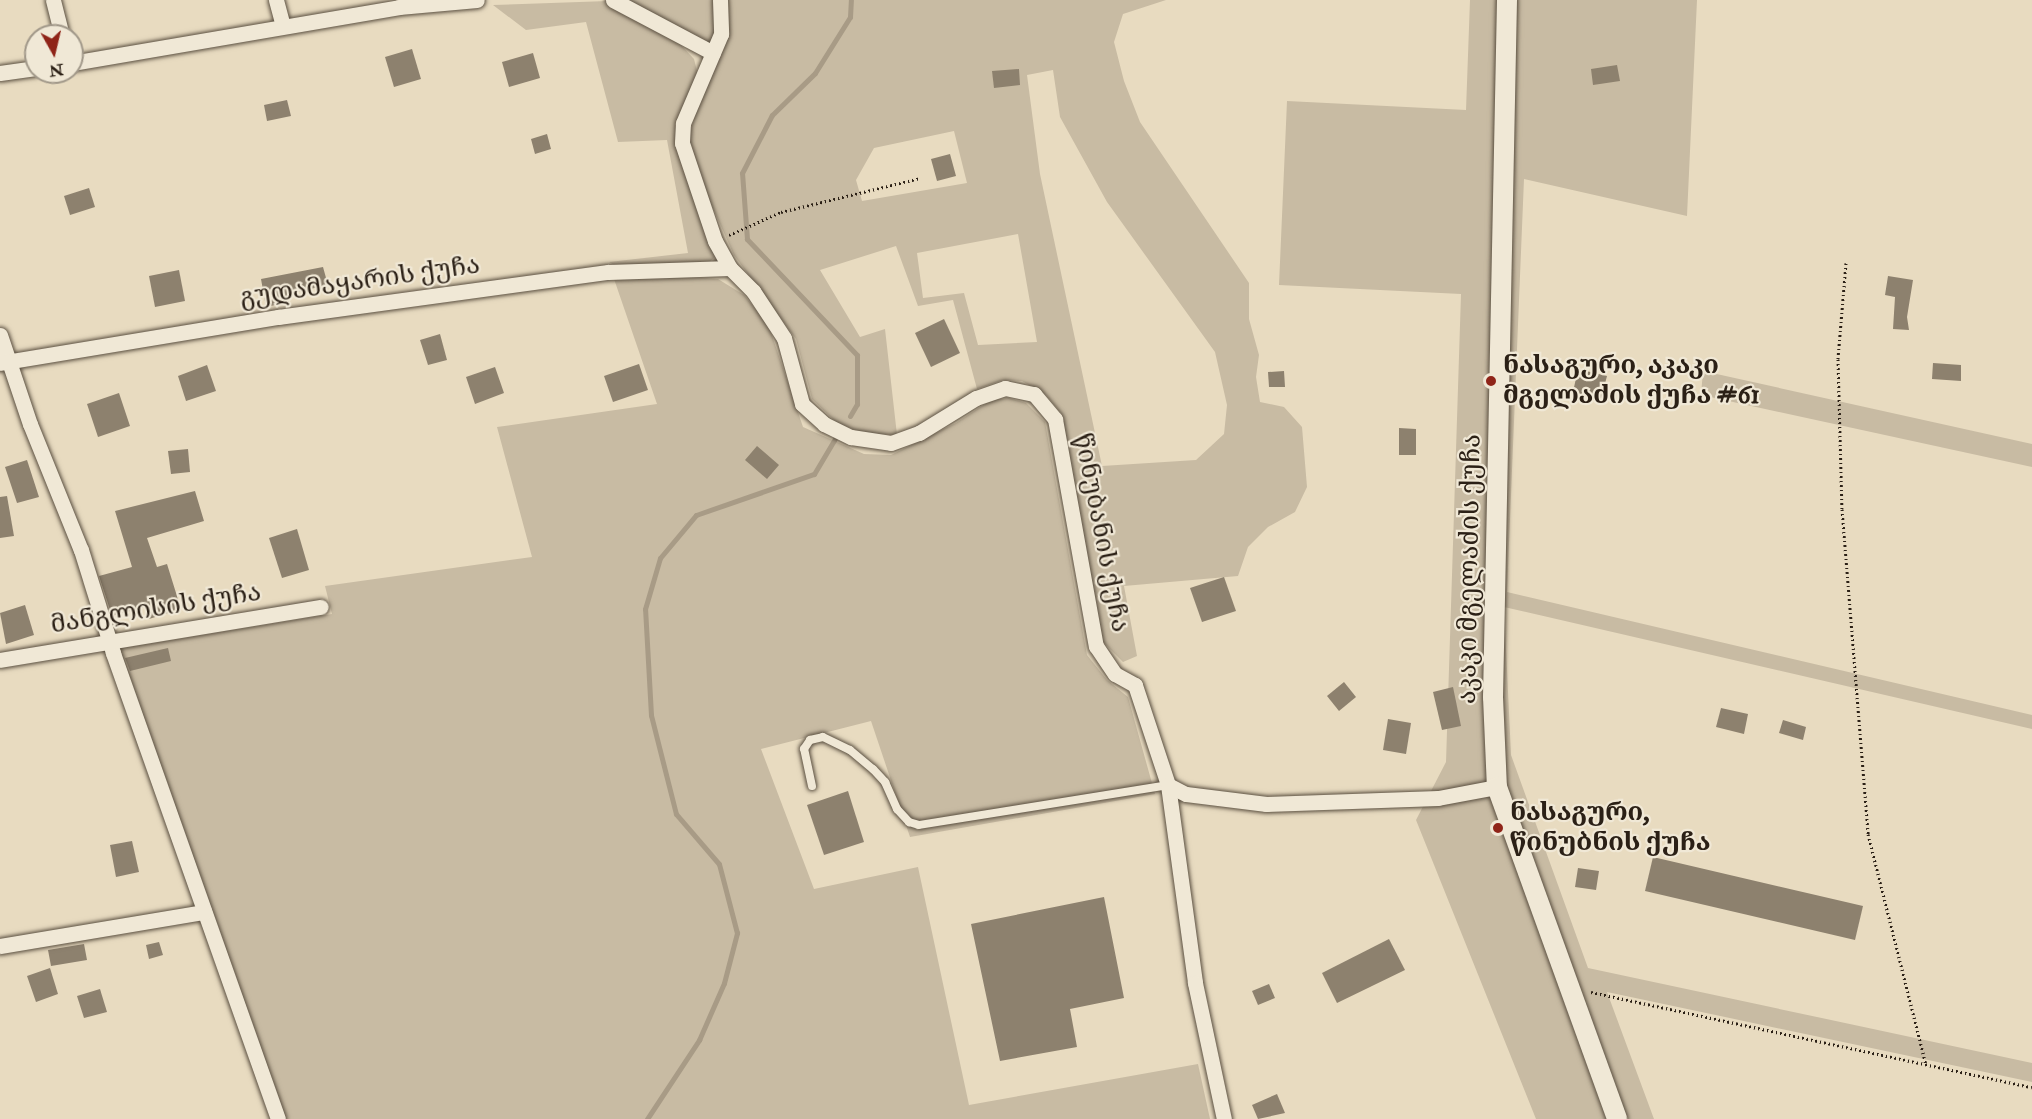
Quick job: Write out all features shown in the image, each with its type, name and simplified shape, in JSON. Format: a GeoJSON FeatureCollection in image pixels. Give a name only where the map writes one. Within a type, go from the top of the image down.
{"type":"FeatureCollection","features":[{"type":"Feature","properties":{"kind":"street"},"geometry":{"type":"LineString","coordinates":[[53,0],[59,24]]}},
{"type":"Feature","properties":{"kind":"street"},"geometry":{"type":"LineString","coordinates":[[276,0],[283,26]]}},
{"type":"Feature","properties":{"kind":"street"},"geometry":{"type":"LineString","coordinates":[[84,61],[399,7],[477,0]]}},
{"type":"Feature","properties":{"kind":"street"},"geometry":{"type":"LineString","coordinates":[[613,0],[713,53]]}},
{"type":"Feature","properties":{"kind":"street","name":"წინუბანის ქუჩა"},"geometry":{"type":"LineString","coordinates":[[720,0],[721,34],[683,123],[682,143],[715,241],[730,268],[753,291],[784,338],[802,404],[824,424],[851,436],[891,443],[919,433],[976,398],[1005,388],[1034,394],[1055,419],[1096,646],[1115,674],[1135,685],[1168,785],[1195,983],[1224,1119]]}},
{"type":"Feature","properties":{"kind":"street","name":"აკაკი მგელაძის ქუჩა"},"geometry":{"type":"LineString","coordinates":[[1508,0],[1493,697],[1497,787],[1617,1119]]}},
{"type":"Feature","properties":{"kind":"street"},"geometry":{"type":"LineString","coordinates":[[0,73],[24,70]]}},
{"type":"Feature","properties":{"kind":"street","name":"გუდამაყარის ქუჩა"},"geometry":{"type":"LineString","coordinates":[[5,362],[278,317],[597,274],[730,268]]}},
{"type":"Feature","properties":{"kind":"street"},"geometry":{"type":"LineString","coordinates":[[0,335],[5,362],[81,550],[109,639],[278,1119]]}},
{"type":"Feature","properties":{"kind":"street","name":"მანგლისის ქუჩა"},"geometry":{"type":"LineString","coordinates":[[0,660],[109,639],[321,607]]}},
{"type":"Feature","properties":{"kind":"street"},"geometry":{"type":"LineString","coordinates":[[1168,785],[1186,794],[1266,804],[1438,798],[1497,787]]}},
{"type":"Feature","properties":{"kind":"street"},"geometry":{"type":"LineString","coordinates":[[0,946],[204,912]]}},
{"type":"Feature","properties":{"kind":"lane"},"geometry":{"type":"LineString","coordinates":[[812,786],[804,749],[810,740],[823,736],[850,750],[873,769],[885,782],[897,809],[909,822],[919,825],[1168,785]]}},
{"type":"Feature","properties":{"kind":"path"},"geometry":{"type":"LineString","coordinates":[[715,241],[782,212],[920,178]]}},
{"type":"Feature","properties":{"kind":"path"},"geometry":{"type":"LineString","coordinates":[[1846,263],[1838,359],[1842,498],[1868,834],[1926,1065]]}},
{"type":"Feature","properties":{"kind":"path"},"geometry":{"type":"LineString","coordinates":[[1571,988],[2032,1087]]}},
{"type":"Feature","properties":{"kind":"shaded area"},"geometry":{"type":"Polygon","coordinates":[[[625,0],[715,0],[716,31],[710,45],[625,0]]]}},
{"type":"Feature","properties":{"kind":"shaded area"},"geometry":{"type":"Polygon","coordinates":[[[724,0],[1166,0],[1123,14],[1114,42],[1124,81],[1140,122],[1249,283],[1249,319],[1259,355],[1256,377],[1260,402],[1284,407],[1302,427],[1307,487],[1295,512],[1268,527],[1248,547],[1238,576],[1124,586],[1137,656],[1123,662],[1100,639],[1061,413],[1046,395],[1022,381],[1003,380],[977,389],[953,300],[918,306],[896,246],[820,270],[860,337],[885,329],[897,435],[863,433],[837,423],[812,399],[796,339],[734,255],[693,164],[688,142],[724,0]],[[1053,70],[1027,75],[1040,174],[1102,466],[1196,460],[1224,434],[1227,405],[1215,352],[1107,202],[1060,117],[1053,70]],[[954,131],[874,148],[856,180],[862,201],[967,183],[954,131]],[[1018,234],[917,253],[923,298],[964,293],[978,345],[1037,342],[1018,234]]]}},
{"type":"Feature","properties":{"kind":"shaded area"},"geometry":{"type":"Polygon","coordinates":[[[1470,0],[1697,0],[1687,216],[1524,179],[1507,592],[2032,715],[2032,729],[1504,607],[1511,755],[1588,968],[2032,1063],[2032,1082],[1607,992],[1654,1119],[1536,1119],[1416,820],[1446,762],[1461,294],[1279,285],[1287,101],[1466,110],[1470,0]]]}},
{"type":"Feature","properties":{"kind":"shaded area"},"geometry":{"type":"Polygon","coordinates":[[[608,1],[679,43],[694,59],[699,79],[675,124],[715,249],[715,257],[705,266],[614,265],[609,262],[688,253],[667,140],[618,142],[586,22],[526,30],[493,5],[608,1]]]}},
{"type":"Feature","properties":{"kind":"shaded area"},"geometry":{"type":"Polygon","coordinates":[[[691,277],[718,279],[744,295],[768,324],[803,427],[864,454],[891,455],[956,423],[991,400],[1009,398],[1026,403],[1045,422],[1087,655],[1107,680],[1128,697],[1155,794],[910,837],[871,721],[761,749],[814,889],[918,867],[969,1105],[1198,1064],[1210,1119],[286,1119],[116,649],[332,614],[325,586],[532,557],[497,427],[657,404],[614,279],[691,277]]]}},
{"type":"Feature","properties":{"kind":"shaded area"},"geometry":{"type":"Polygon","coordinates":[[[1703,371],[2032,444],[2032,467],[1701,395],[1703,371]]]}},
{"type":"Feature","properties":{"kind":"building"},"geometry":{"type":"Polygon","coordinates":[[[412,49],[421,79],[394,87],[385,57],[412,49]]]}},
{"type":"Feature","properties":{"kind":"building"},"geometry":{"type":"Polygon","coordinates":[[[533,53],[540,78],[509,87],[502,62],[533,53]]]}},
{"type":"Feature","properties":{"kind":"building"},"geometry":{"type":"Polygon","coordinates":[[[1617,65],[1620,81],[1593,85],[1591,69],[1617,65]]]}},
{"type":"Feature","properties":{"kind":"building"},"geometry":{"type":"Polygon","coordinates":[[[1019,69],[1020,85],[994,88],[992,71],[1019,69]]]}},
{"type":"Feature","properties":{"kind":"building"},"geometry":{"type":"Polygon","coordinates":[[[287,100],[291,116],[267,121],[264,105],[287,100]]]}},
{"type":"Feature","properties":{"kind":"building"},"geometry":{"type":"Polygon","coordinates":[[[547,134],[551,149],[535,154],[531,139],[547,134]]]}},
{"type":"Feature","properties":{"kind":"building"},"geometry":{"type":"Polygon","coordinates":[[[950,154],[956,176],[937,181],[931,159],[950,154]]]}},
{"type":"Feature","properties":{"kind":"building"},"geometry":{"type":"Polygon","coordinates":[[[89,188],[95,207],[70,215],[64,196],[89,188]]]}},
{"type":"Feature","properties":{"kind":"building"},"geometry":{"type":"Polygon","coordinates":[[[323,267],[328,285],[288,294],[289,302],[266,307],[261,279],[323,267]]]}},
{"type":"Feature","properties":{"kind":"building"},"geometry":{"type":"Polygon","coordinates":[[[179,270],[185,301],[155,307],[149,276],[179,270]]]}},
{"type":"Feature","properties":{"kind":"building"},"geometry":{"type":"Polygon","coordinates":[[[1888,276],[1913,280],[1907,317],[1909,330],[1893,329],[1895,297],[1885,295],[1888,276]]]}},
{"type":"Feature","properties":{"kind":"building"},"geometry":{"type":"Polygon","coordinates":[[[944,319],[960,353],[931,367],[915,333],[944,319]]]}},
{"type":"Feature","properties":{"kind":"building"},"geometry":{"type":"Polygon","coordinates":[[[440,334],[447,360],[428,365],[420,340],[440,334]]]}},
{"type":"Feature","properties":{"kind":"building"},"geometry":{"type":"Polygon","coordinates":[[[1933,363],[1961,365],[1961,381],[1932,379],[1933,363]]]}},
{"type":"Feature","properties":{"kind":"building"},"geometry":{"type":"Polygon","coordinates":[[[639,364],[648,390],[613,402],[604,376],[639,364]]]}},
{"type":"Feature","properties":{"kind":"building"},"geometry":{"type":"Polygon","coordinates":[[[207,365],[216,391],[186,401],[178,376],[207,365]]]}},
{"type":"Feature","properties":{"kind":"building"},"geometry":{"type":"Polygon","coordinates":[[[495,367],[504,393],[475,404],[466,377],[495,367]]]}},
{"type":"Feature","properties":{"kind":"building"},"geometry":{"type":"Polygon","coordinates":[[[1578,369],[1607,376],[1601,399],[1573,392],[1578,369]]]}},
{"type":"Feature","properties":{"kind":"building"},"geometry":{"type":"Polygon","coordinates":[[[1284,371],[1285,387],[1269,387],[1268,372],[1284,371]]]}},
{"type":"Feature","properties":{"kind":"building"},"geometry":{"type":"Polygon","coordinates":[[[119,393],[130,426],[98,437],[87,404],[119,393]]]}},
{"type":"Feature","properties":{"kind":"building"},"geometry":{"type":"Polygon","coordinates":[[[1399,428],[1416,429],[1416,455],[1399,455],[1399,428]]]}},
{"type":"Feature","properties":{"kind":"building"},"geometry":{"type":"Polygon","coordinates":[[[757,446],[779,465],[767,479],[745,460],[757,446]]]}},
{"type":"Feature","properties":{"kind":"building"},"geometry":{"type":"Polygon","coordinates":[[[188,449],[190,472],[171,474],[168,451],[188,449]]]}},
{"type":"Feature","properties":{"kind":"building"},"geometry":{"type":"Polygon","coordinates":[[[27,460],[39,497],[17,503],[5,467],[27,460]]]}},
{"type":"Feature","properties":{"kind":"building"},"geometry":{"type":"Polygon","coordinates":[[[195,491],[204,521],[147,538],[157,567],[167,564],[181,609],[149,619],[145,607],[112,616],[99,576],[132,567],[115,511],[195,491]]]}},
{"type":"Feature","properties":{"kind":"building"},"geometry":{"type":"Polygon","coordinates":[[[7,496],[14,536],[0,538],[0,497],[7,496]]]}},
{"type":"Feature","properties":{"kind":"building"},"geometry":{"type":"Polygon","coordinates":[[[297,529],[309,570],[282,578],[269,538],[297,529]]]}},
{"type":"Feature","properties":{"kind":"building"},"geometry":{"type":"Polygon","coordinates":[[[1224,577],[1236,611],[1202,622],[1190,588],[1224,577]]]}},
{"type":"Feature","properties":{"kind":"building"},"geometry":{"type":"Polygon","coordinates":[[[25,605],[34,635],[6,644],[0,613],[25,605]]]}},
{"type":"Feature","properties":{"kind":"building"},"geometry":{"type":"Polygon","coordinates":[[[168,648],[171,661],[130,671],[125,658],[168,648]]]}},
{"type":"Feature","properties":{"kind":"building"},"geometry":{"type":"Polygon","coordinates":[[[1344,682],[1356,697],[1339,711],[1327,696],[1344,682]]]}},
{"type":"Feature","properties":{"kind":"building"},"geometry":{"type":"Polygon","coordinates":[[[1453,687],[1461,726],[1442,730],[1433,692],[1453,687]]]}},
{"type":"Feature","properties":{"kind":"building"},"geometry":{"type":"Polygon","coordinates":[[[1721,708],[1748,714],[1744,734],[1716,727],[1721,708]]]}},
{"type":"Feature","properties":{"kind":"building"},"geometry":{"type":"Polygon","coordinates":[[[1388,719],[1411,723],[1406,754],[1383,750],[1388,719]]]}},
{"type":"Feature","properties":{"kind":"building"},"geometry":{"type":"Polygon","coordinates":[[[1783,720],[1806,727],[1803,740],[1779,733],[1783,720]]]}},
{"type":"Feature","properties":{"kind":"building"},"geometry":{"type":"Polygon","coordinates":[[[848,791],[864,842],[824,855],[807,805],[848,791]]]}},
{"type":"Feature","properties":{"kind":"building"},"geometry":{"type":"Polygon","coordinates":[[[132,841],[139,872],[116,877],[110,845],[132,841]]]}},
{"type":"Feature","properties":{"kind":"building"},"geometry":{"type":"Polygon","coordinates":[[[1653,857],[1863,906],[1855,940],[1645,891],[1653,857]]]}},
{"type":"Feature","properties":{"kind":"building"},"geometry":{"type":"Polygon","coordinates":[[[1578,868],[1599,871],[1596,890],[1575,887],[1578,868]]]}},
{"type":"Feature","properties":{"kind":"building"},"geometry":{"type":"Polygon","coordinates":[[[1104,897],[1124,998],[1070,1009],[1077,1047],[1000,1061],[971,924],[1104,897]]]}},
{"type":"Feature","properties":{"kind":"building"},"geometry":{"type":"Polygon","coordinates":[[[1389,939],[1405,970],[1337,1003],[1322,973],[1389,939]]]}},
{"type":"Feature","properties":{"kind":"building"},"geometry":{"type":"Polygon","coordinates":[[[159,942],[163,955],[149,959],[146,945],[159,942]]]}},
{"type":"Feature","properties":{"kind":"building"},"geometry":{"type":"Polygon","coordinates":[[[84,944],[87,960],[51,966],[48,950],[84,944]]]}},
{"type":"Feature","properties":{"kind":"building"},"geometry":{"type":"Polygon","coordinates":[[[50,968],[58,994],[36,1002],[27,976],[50,968]]]}},
{"type":"Feature","properties":{"kind":"building"},"geometry":{"type":"Polygon","coordinates":[[[1269,984],[1275,998],[1258,1005],[1252,991],[1269,984]]]}},
{"type":"Feature","properties":{"kind":"building"},"geometry":{"type":"Polygon","coordinates":[[[100,989],[107,1012],[84,1018],[77,996],[100,989]]]}},
{"type":"Feature","properties":{"kind":"building"},"geometry":{"type":"Polygon","coordinates":[[[1277,1094],[1285,1113],[1258,1119],[1252,1105],[1277,1094]]]}},
{"type":"Feature","properties":{"kind":"waterway"},"geometry":{"type":"LineString","coordinates":[[850,416],[857,404],[857,355],[747,239],[742,173],[772,115],[815,73],[850,17],[851,0]]}},
{"type":"Feature","properties":{"kind":"waterway"},"geometry":{"type":"LineString","coordinates":[[647,1119],[699,1040],[724,983],[737,933],[719,864],[676,814],[651,715],[645,609],[660,558],[696,515],[814,474],[836,437]]}},
{"type":"Feature","properties":{"kind":"place","name":"ნასაგური, აკაკი მგელაძის ქუჩა #61"},"geometry":{"type":"Point","coordinates":[1491,381]}},
{"type":"Feature","properties":{"kind":"place","name":"ნასაგური, წინუბნის ქუჩა"},"geometry":{"type":"Point","coordinates":[1498,828]}}]}
